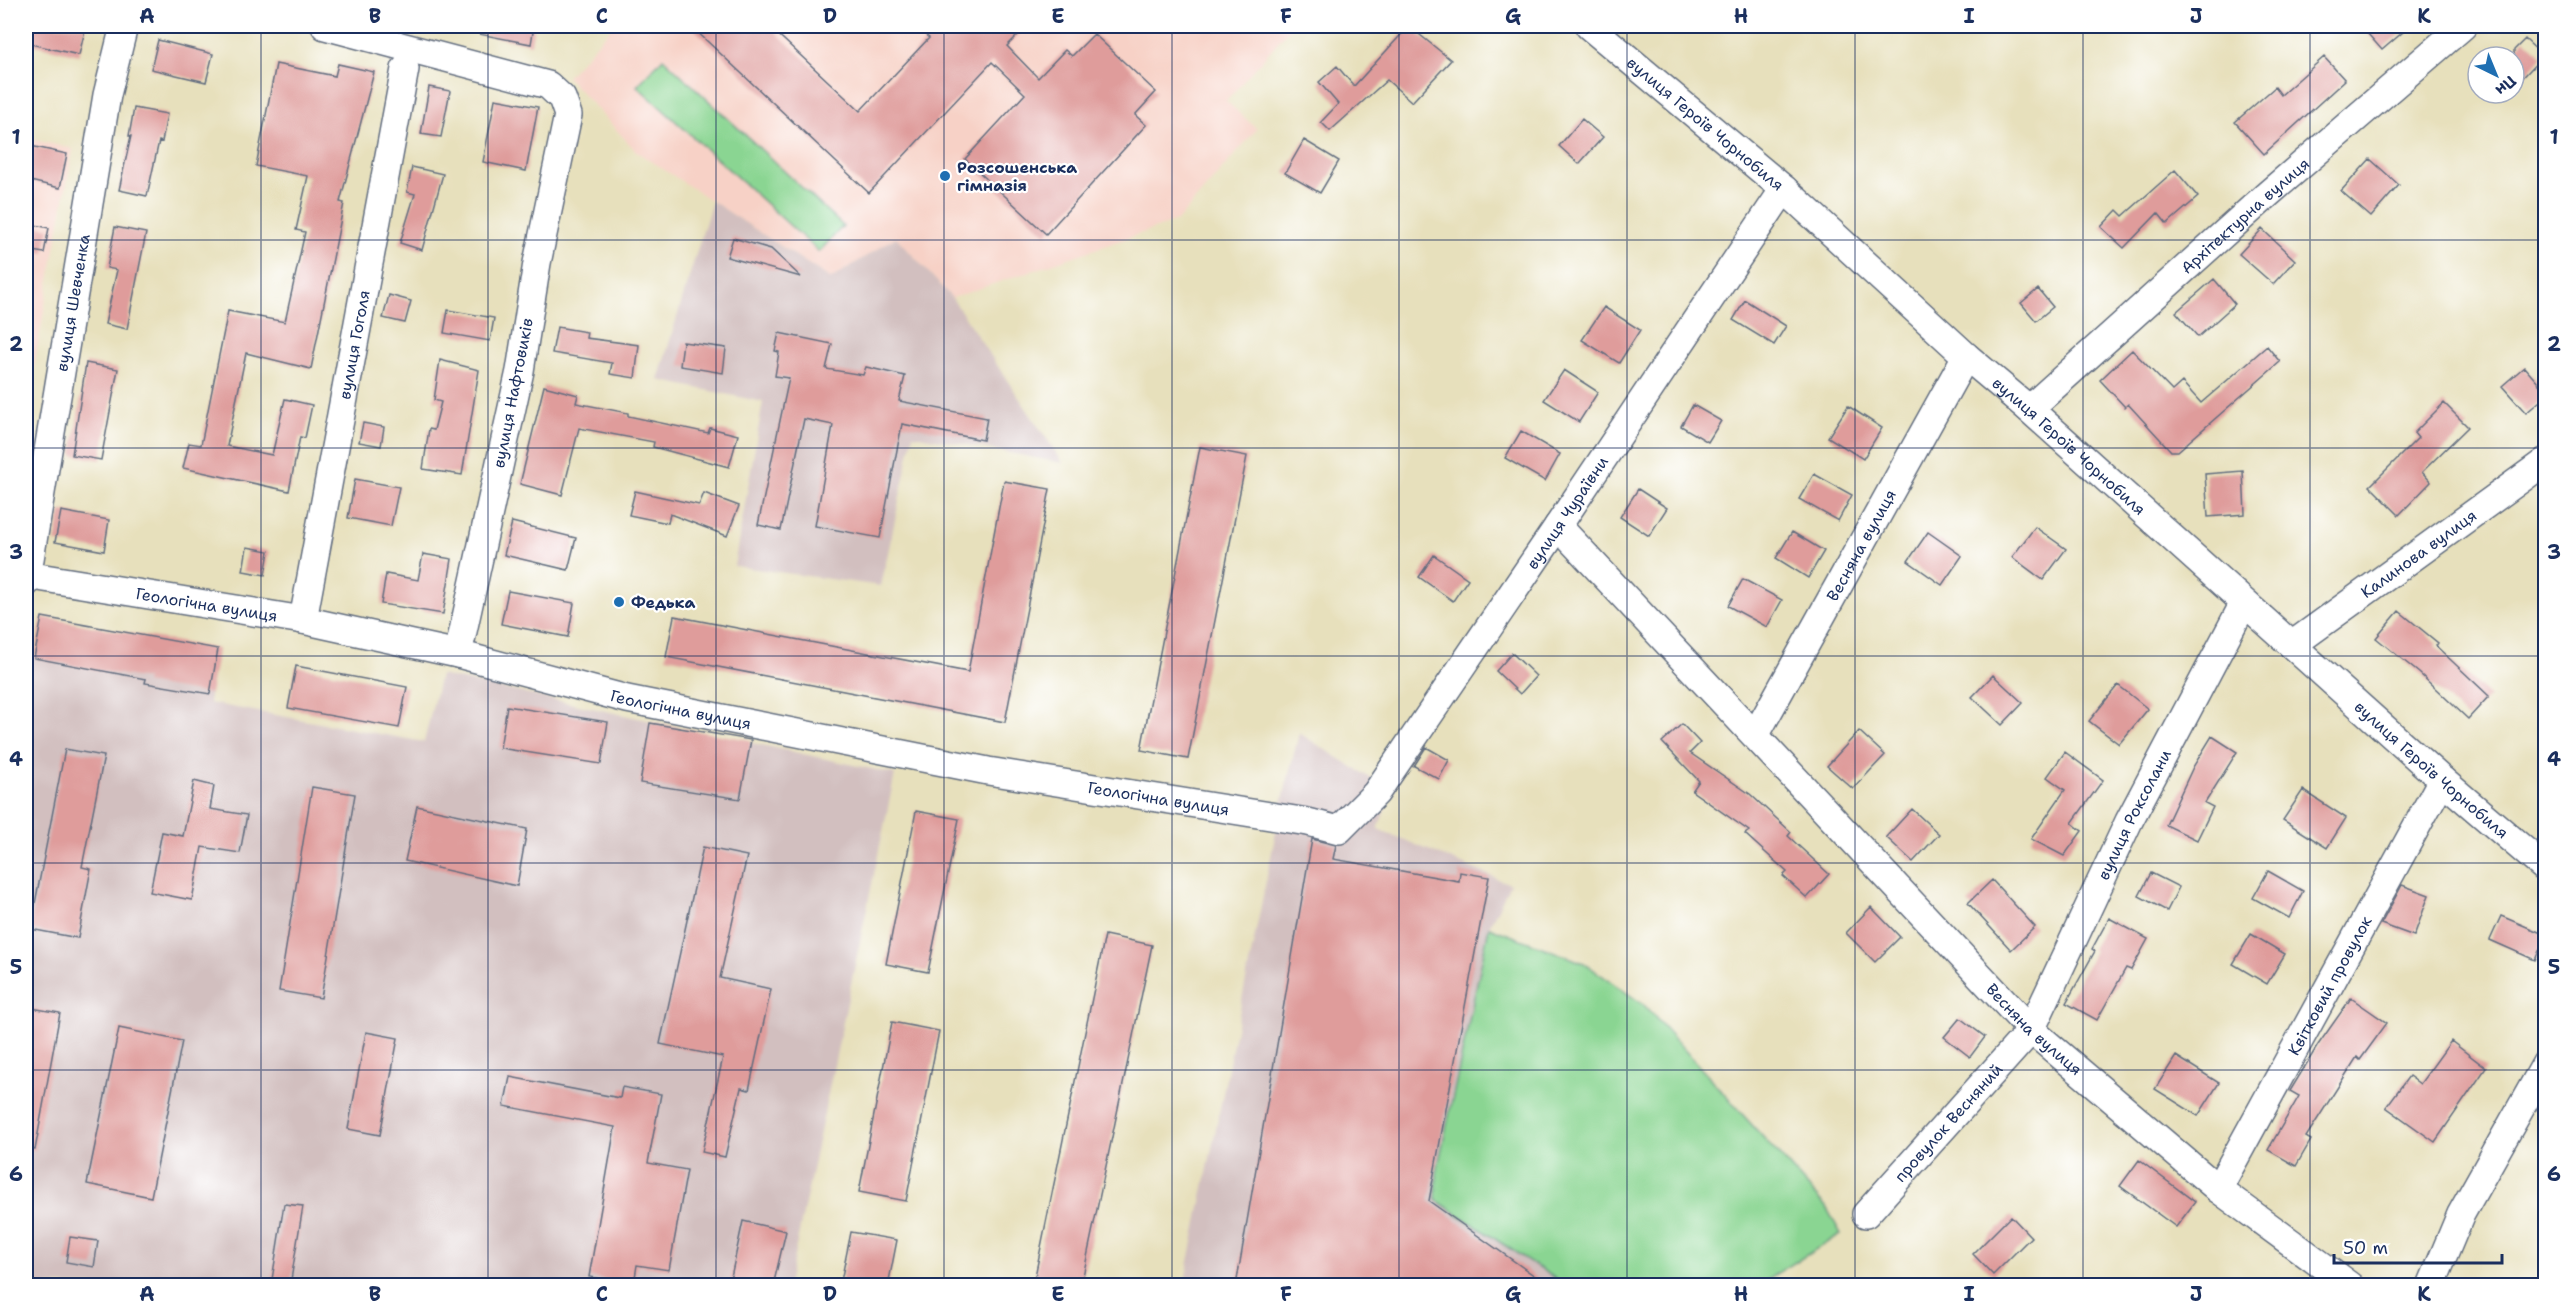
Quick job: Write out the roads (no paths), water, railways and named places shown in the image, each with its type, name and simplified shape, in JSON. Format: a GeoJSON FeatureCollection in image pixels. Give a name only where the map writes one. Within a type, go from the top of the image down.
{"type":"FeatureCollection","features":[{"type":"Feature","properties":{"kind":"street","name":"вулиця Шевченка"},"geometry":{"type":"LineString","coordinates":[[26,578],[107,95],[123,26]]}},
{"type":"Feature","properties":{"kind":"street","name":"вулиця Нафтовиків"},"geometry":{"type":"LineString","coordinates":[[325,26],[548,85],[562,98],[568,115],[537,263],[520,371],[458,654]]}},
{"type":"Feature","properties":{"kind":"street","name":"вулиця Героїв Чорнобиля"},"geometry":{"type":"LineString","coordinates":[[1589,26],[1784,189],[1966,356],[2029,409],[2442,780],[2546,869]]}},
{"type":"Feature","properties":{"kind":"street","name":"Архітектурна вулиця"},"geometry":{"type":"LineString","coordinates":[[2029,409],[2268,194],[2463,26]]}},
{"type":"Feature","properties":{"kind":"street","name":"вулиця Гоголя"},"geometry":{"type":"LineString","coordinates":[[303,620],[405,69]]}},
{"type":"Feature","properties":{"kind":"street","name":"вулиця Чураївни"},"geometry":{"type":"LineString","coordinates":[[1339,830],[1376,793],[1784,189]]}},
{"type":"Feature","properties":{"kind":"street","name":"Весняна вулиця"},"geometry":{"type":"LineString","coordinates":[[1756,735],[1966,356]]}},
{"type":"Feature","properties":{"kind":"street","name":"Калинова вулиця"},"geometry":{"type":"LineString","coordinates":[[2292,645],[2546,461]]}},
{"type":"Feature","properties":{"kind":"street","name":"Весняна вулиця"},"geometry":{"type":"LineString","coordinates":[[1558,526],[2031,1030],[2218,1189],[2350,1286]]}},
{"type":"Feature","properties":{"kind":"street","name":"Геологічна вулиця"},"geometry":{"type":"LineString","coordinates":[[26,578],[303,620],[458,654],[627,699],[988,771],[1308,822],[1339,830]]}},
{"type":"Feature","properties":{"kind":"street","name":"вулиця Роксолани"},"geometry":{"type":"LineString","coordinates":[[2031,1030],[2129,821],[2244,603]]}},
{"type":"Feature","properties":{"kind":"street","name":"Квітковий провулок"},"geometry":{"type":"LineString","coordinates":[[2218,1189],[2442,780]]}},
{"type":"Feature","properties":{"kind":"street","name":"провулок Весняний"},"geometry":{"type":"LineString","coordinates":[[1866,1214],[2031,1030]]}},
{"type":"Feature","properties":{"kind":"street"},"geometry":{"type":"LineString","coordinates":[[2431,1286],[2461,1214],[2546,1063]]}},
{"type":"Feature","properties":{"kind":"place","name":"Розсошенська гімназія"},"geometry":{"type":"Point","coordinates":[945,176]}},
{"type":"Feature","properties":{"kind":"place","name":"Федька"},"geometry":{"type":"Point","coordinates":[619,602]}}]}
